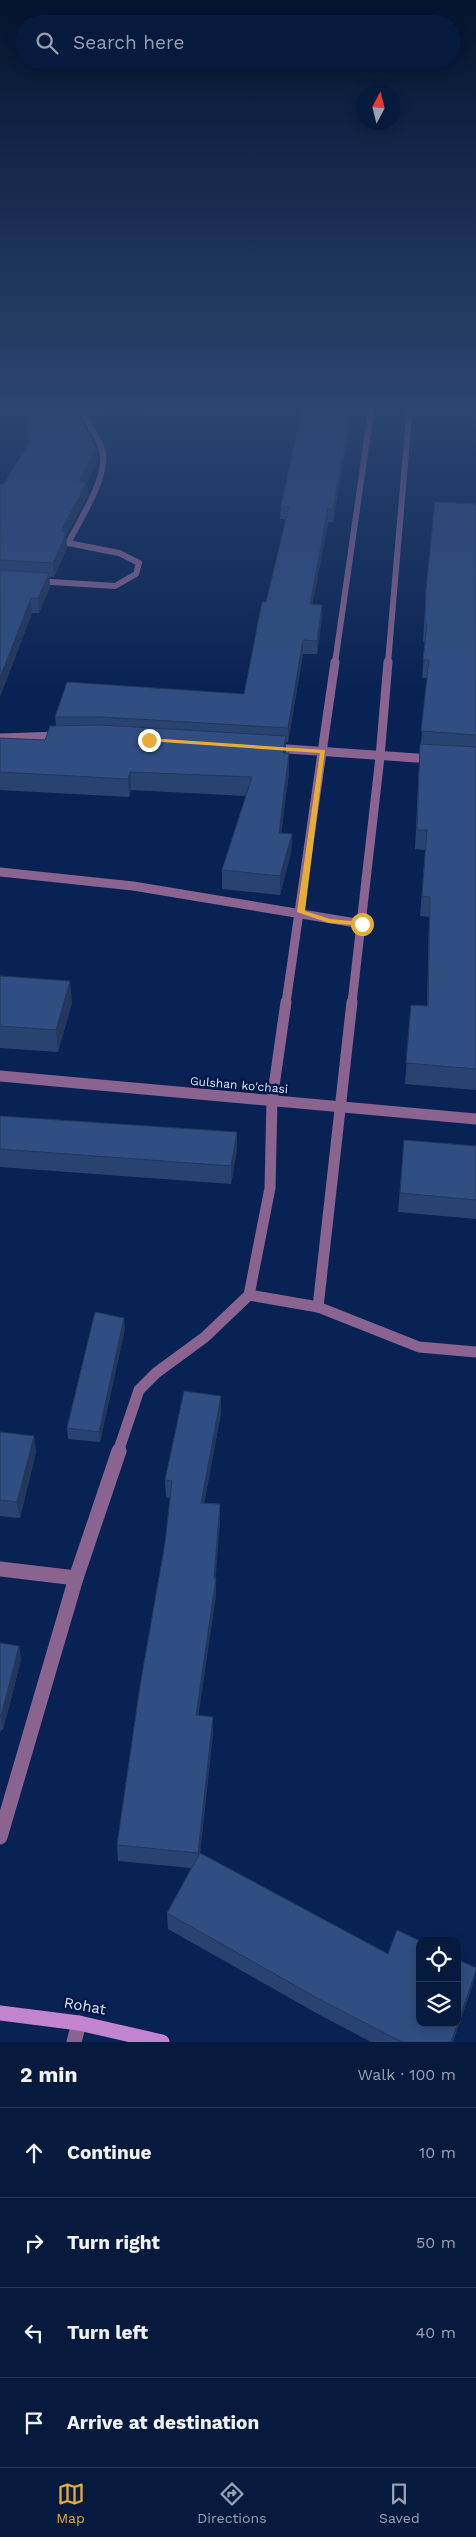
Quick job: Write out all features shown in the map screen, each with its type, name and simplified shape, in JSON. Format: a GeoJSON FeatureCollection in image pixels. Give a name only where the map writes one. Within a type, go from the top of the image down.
{"type":"FeatureCollection","features":[{"type":"Feature","properties":{"kind":"street"},"geometry":{"type":"LineString","coordinates":[[29,580],[115,586],[136,574],[139,564],[119,553],[68,543],[89,499]]}},
{"type":"Feature","properties":{"kind":"street"},"geometry":{"type":"LineString","coordinates":[[0,1837],[76,1578],[139,1390],[156,1373],[205,1337],[249,1295],[270,1188],[272,1100],[301,912],[359,499]]}},
{"type":"Feature","properties":{"kind":"street"},"geometry":{"type":"LineString","coordinates":[[318,1307],[380,757],[402,499]]}},
{"type":"Feature","properties":{"kind":"street"},"geometry":{"type":"LineString","coordinates":[[0,738],[35,735],[73,737]]}},
{"type":"Feature","properties":{"kind":"street"},"geometry":{"type":"LineString","coordinates":[[265,748],[380,757],[438,759]]}},
{"type":"Feature","properties":{"kind":"street"},"geometry":{"type":"LineString","coordinates":[[0,872],[154,889],[301,912],[329,921],[362,924]]}},
{"type":"Feature","properties":{"kind":"street","name":"Gulshan ko'chasi"},"geometry":{"type":"LineString","coordinates":[[0,1076],[476,1119]]}},
{"type":"Feature","properties":{"kind":"street"},"geometry":{"type":"LineString","coordinates":[[249,1295],[318,1307],[420,1347],[476,1352]]}},
{"type":"Feature","properties":{"kind":"street"},"geometry":{"type":"LineString","coordinates":[[0,1569],[76,1578]]}},
{"type":"Feature","properties":{"kind":"street","name":"Rohat"},"geometry":{"type":"LineString","coordinates":[[0,2013],[79,2023],[162,2042]]}},
{"type":"Feature","properties":{"kind":"street"},"geometry":{"type":"LineString","coordinates":[[74,2042],[79,2023]]}},
{"type":"Feature","properties":{"kind":"building"},"geometry":{"type":"Polygon","coordinates":[[[0,499],[78,499],[63,527],[62,531],[66,534],[53,563],[0,560],[0,499]]]}},
{"type":"Feature","properties":{"kind":"building"},"geometry":{"type":"Polygon","coordinates":[[[282,499],[335,499],[333,509],[328,509],[310,604],[322,605],[317,641],[303,640],[288,728],[102,717],[55,717],[67,682],[244,694],[262,602],[266,602],[289,507],[281,506],[282,499]]]}},
{"type":"Feature","properties":{"kind":"building"},"geometry":{"type":"Polygon","coordinates":[[[435,502],[476,504],[476,735],[421,731],[429,660],[423,660],[427,624],[425,624],[426,589],[435,502]]]}},
{"type":"Feature","properties":{"kind":"building"},"geometry":{"type":"Polygon","coordinates":[[[0,570],[49,573],[38,598],[31,598],[0,678],[0,570]]]}},
{"type":"Feature","properties":{"kind":"building"},"geometry":{"type":"Polygon","coordinates":[[[101,725],[286,736],[283,753],[289,753],[279,833],[292,834],[280,876],[222,870],[252,777],[130,772],[128,779],[0,772],[0,738],[45,740],[50,726],[101,725]]]}},
{"type":"Feature","properties":{"kind":"building"},"geometry":{"type":"Polygon","coordinates":[[[420,744],[476,747],[476,1069],[406,1063],[411,1005],[428,1006],[430,897],[422,896],[427,830],[417,830],[420,744]]]}},
{"type":"Feature","properties":{"kind":"building"},"geometry":{"type":"Polygon","coordinates":[[[0,976],[70,981],[56,1030],[0,1026],[0,976]]]}},
{"type":"Feature","properties":{"kind":"building"},"geometry":{"type":"Polygon","coordinates":[[[0,1116],[237,1132],[231,1166],[0,1149],[0,1116]]]}},
{"type":"Feature","properties":{"kind":"building"},"geometry":{"type":"Polygon","coordinates":[[[404,1140],[476,1146],[476,1200],[400,1193],[404,1140]]]}},
{"type":"Feature","properties":{"kind":"building"},"geometry":{"type":"Polygon","coordinates":[[[95,1312],[124,1318],[99,1432],[67,1428],[95,1312]]]}},
{"type":"Feature","properties":{"kind":"building"},"geometry":{"type":"Polygon","coordinates":[[[184,1391],[221,1396],[201,1503],[220,1504],[214,1578],[216,1578],[196,1715],[213,1717],[198,1853],[117,1845],[140,1686],[165,1543],[172,1481],[165,1480],[184,1391]]]}},
{"type":"Feature","properties":{"kind":"building"},"geometry":{"type":"Polygon","coordinates":[[[0,1432],[34,1436],[17,1502],[0,1500],[0,1432]]]}},
{"type":"Feature","properties":{"kind":"building"},"geometry":{"type":"Polygon","coordinates":[[[0,1643],[19,1646],[1,1716],[0,1716],[0,1643]]]}},
{"type":"Feature","properties":{"kind":"building"},"geometry":{"type":"Polygon","coordinates":[[[200,1853],[388,1954],[397,1930],[416,1939],[416,2027],[456,2027],[451,2042],[402,2042],[319,1999],[167,1913],[200,1853]]]}},
{"type":"Feature","properties":{"kind":"building"},"geometry":{"type":"Polygon","coordinates":[[[461,1961],[476,1968],[461,2014],[461,1961]]]}},
{"type":"Feature","properties":{"kind":"route"},"geometry":{"type":"LineString","coordinates":[[149,740],[323,752],[301,912],[329,921],[362,924]]}}]}
